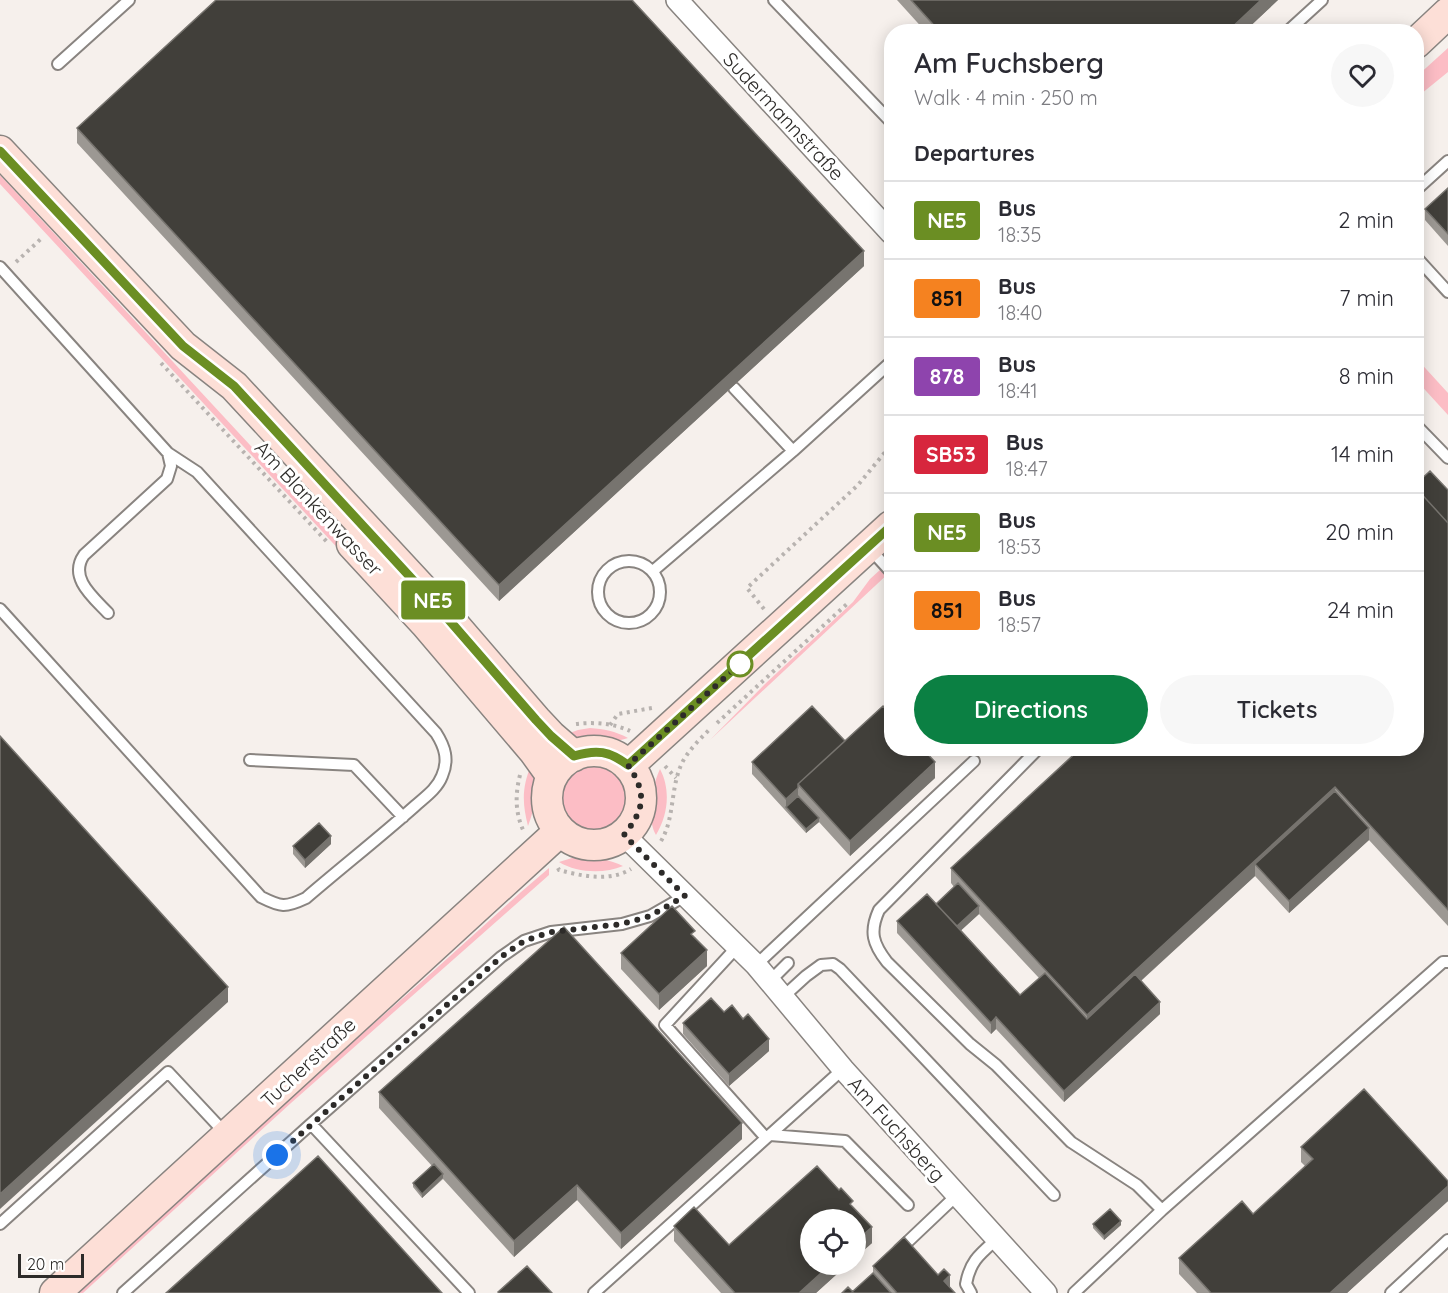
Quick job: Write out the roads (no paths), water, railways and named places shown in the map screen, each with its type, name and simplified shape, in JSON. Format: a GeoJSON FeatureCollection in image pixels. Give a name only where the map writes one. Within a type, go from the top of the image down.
{"type":"FeatureCollection","features":[{"type":"Feature","properties":{"kind":"main road"},"geometry":{"type":"LineString","coordinates":[[1424,36],[1448,13]]}},
{"type":"Feature","properties":{"kind":"main road","name":"Am Blankenwasser"},"geometry":{"type":"LineString","coordinates":[[0,151],[183,346],[234,386],[436,605],[542,743],[552,776]]}},
{"type":"Feature","properties":{"kind":"main road"},"geometry":{"type":"LineString","coordinates":[[638,757],[637,779],[640,807],[634,822],[624,835],[609,843],[592,845],[575,842],[553,850],[551,818],[546,803],[547,791],[552,776],[561,765],[574,756],[588,752],[603,752],[616,757],[638,757],[884,532]]}},
{"type":"Feature","properties":{"kind":"main road","name":"Am Blankenwasser"},"geometry":{"type":"LineString","coordinates":[[542,743],[574,756]]}},
{"type":"Feature","properties":{"kind":"main road","name":"Tucherstraße"},"geometry":{"type":"LineString","coordinates":[[55,1293],[228,1136],[553,850]]}},
{"type":"Feature","properties":{"kind":"street","name":"Sudermannstraße"},"geometry":{"type":"LineString","coordinates":[[677,0],[884,224]]}},
{"type":"Feature","properties":{"kind":"street","name":"Am Fuchsberg"},"geometry":{"type":"LineString","coordinates":[[624,835],[756,965],[843,1069],[1046,1293]]}},
{"type":"Feature","properties":{"kind":"lane"},"geometry":{"type":"LineString","coordinates":[[58,64],[129,0]]}},
{"type":"Feature","properties":{"kind":"lane"},"geometry":{"type":"LineString","coordinates":[[774,0],[884,115]]}},
{"type":"Feature","properties":{"kind":"lane"},"geometry":{"type":"LineString","coordinates":[[1296,24],[1322,0]]}},
{"type":"Feature","properties":{"kind":"lane"},"geometry":{"type":"LineString","coordinates":[[1424,183],[1448,161]]}},
{"type":"Feature","properties":{"kind":"lane"},"geometry":{"type":"LineString","coordinates":[[1424,266],[1448,292]]}},
{"type":"Feature","properties":{"kind":"lane"},"geometry":{"type":"LineString","coordinates":[[0,267],[168,453],[197,472],[436,733],[445,751],[445,770],[436,786],[403,817],[306,898],[291,905],[276,905],[261,897],[0,609]]}},
{"type":"Feature","properties":{"kind":"lane"},"geometry":{"type":"LineString","coordinates":[[653,571],[793,451],[884,368]]}},
{"type":"Feature","properties":{"kind":"lane"},"geometry":{"type":"LineString","coordinates":[[734,388],[793,451]]}},
{"type":"Feature","properties":{"kind":"lane"},"geometry":{"type":"LineString","coordinates":[[1424,433],[1448,458]]}},
{"type":"Feature","properties":{"kind":"lane"},"geometry":{"type":"LineString","coordinates":[[108,614],[81,583],[78,568],[84,555],[167,479],[171,466],[168,453]]}},
{"type":"Feature","properties":{"kind":"lane"},"geometry":{"type":"LineString","coordinates":[[868,547],[884,565]]}},
{"type":"Feature","properties":{"kind":"lane"},"geometry":{"type":"LineString","coordinates":[[626,561],[638,562],[653,571],[661,592],[658,606],[647,618],[636,623],[626,623],[609,616],[598,598],[598,587],[603,574],[612,566],[626,561]]}},
{"type":"Feature","properties":{"kind":"lane"},"geometry":{"type":"LineString","coordinates":[[1031,756],[879,910],[873,922],[873,936],[878,950],[887,962],[970,1044],[996,1065],[1071,1142],[1137,1185],[1162,1210]]}},
{"type":"Feature","properties":{"kind":"lane"},"geometry":{"type":"LineString","coordinates":[[250,760],[354,765],[403,817]]}},
{"type":"Feature","properties":{"kind":"lane"},"geometry":{"type":"LineString","coordinates":[[756,965],[974,761]]}},
{"type":"Feature","properties":{"kind":"lane"},"geometry":{"type":"LineString","coordinates":[[123,1293],[501,957],[524,941],[551,932],[622,924],[650,916],[685,896]]}},
{"type":"Feature","properties":{"kind":"lane"},"geometry":{"type":"LineString","coordinates":[[737,947],[665,1025],[768,1136],[845,1141],[908,1205]]}},
{"type":"Feature","properties":{"kind":"lane"},"geometry":{"type":"LineString","coordinates":[[1074,1293],[1162,1210],[1443,962],[1448,962]]}},
{"type":"Feature","properties":{"kind":"lane"},"geometry":{"type":"LineString","coordinates":[[777,989],[788,963]]}},
{"type":"Feature","properties":{"kind":"lane"},"geometry":{"type":"LineString","coordinates":[[777,989],[806,976],[821,965],[833,964],[840,969],[1053,1195]]}},
{"type":"Feature","properties":{"kind":"lane"},"geometry":{"type":"LineString","coordinates":[[594,1293],[843,1069]]}},
{"type":"Feature","properties":{"kind":"lane"},"geometry":{"type":"LineString","coordinates":[[0,1224],[168,1072],[228,1136]]}},
{"type":"Feature","properties":{"kind":"lane"},"geometry":{"type":"LineString","coordinates":[[311,1124],[469,1293]]}},
{"type":"Feature","properties":{"kind":"lane"},"geometry":{"type":"LineString","coordinates":[[899,1250],[957,1195]]}},
{"type":"Feature","properties":{"kind":"lane"},"geometry":{"type":"LineString","coordinates":[[970,1293],[966,1284],[968,1272],[975,1258],[997,1239]]}},
{"type":"Feature","properties":{"kind":"lane"},"geometry":{"type":"LineString","coordinates":[[1391,1293],[1448,1240]]}}]}
